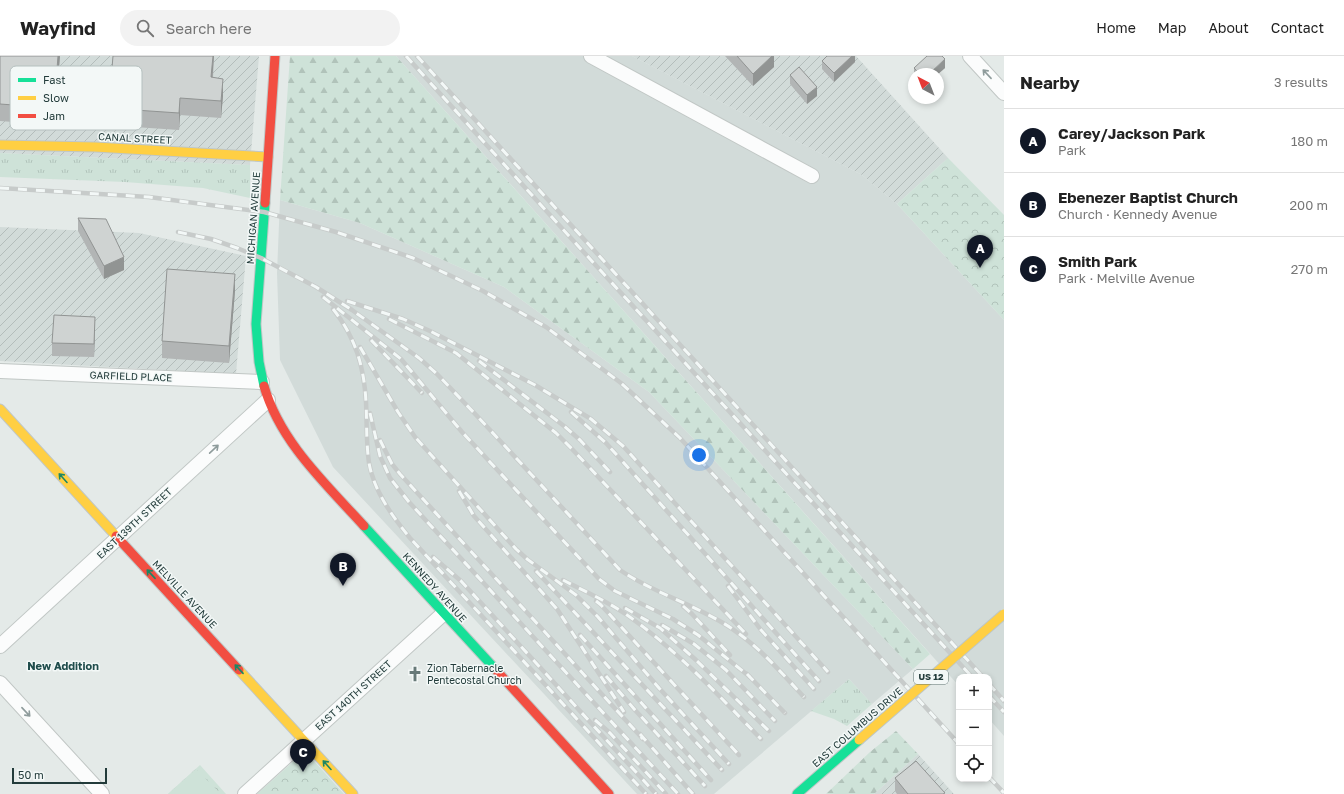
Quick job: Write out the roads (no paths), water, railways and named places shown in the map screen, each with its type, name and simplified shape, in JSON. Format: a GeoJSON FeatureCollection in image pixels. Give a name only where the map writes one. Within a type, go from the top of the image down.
{"type":"FeatureCollection","features":[{"type":"Feature","properties":{"kind":"main road","name":"MICHIGAN AVENUE"},"geometry":{"type":"LineString","coordinates":[[262,382],[258,359],[256,324],[275,56]]}},
{"type":"Feature","properties":{"kind":"main road","name":"CANAL STREET"},"geometry":{"type":"LineString","coordinates":[[0,144],[95,147],[268,157]]}},
{"type":"Feature","properties":{"kind":"main road","name":"KENNEDY AVENUE"},"geometry":{"type":"LineString","coordinates":[[262,382],[268,400],[280,422],[308,464],[609,794]]}},
{"type":"Feature","properties":{"kind":"main road","name":"MELVILLE AVENUE"},"geometry":{"type":"LineString","coordinates":[[0,410],[353,794]]}},
{"type":"Feature","properties":{"kind":"main road","name":"EAST COLUMBUS DRIVE"},"geometry":{"type":"LineString","coordinates":[[797,794],[1004,614]]}},
{"type":"Feature","properties":{"kind":"street"},"geometry":{"type":"LineString","coordinates":[[591,56],[812,176]]}},
{"type":"Feature","properties":{"kind":"street"},"geometry":{"type":"LineString","coordinates":[[970,56],[1004,93]]}},
{"type":"Feature","properties":{"kind":"street","name":"GARFIELD PLACE"},"geometry":{"type":"LineString","coordinates":[[0,371],[262,382]]}},
{"type":"Feature","properties":{"kind":"street","name":"EAST 139TH STREET"},"geometry":{"type":"LineString","coordinates":[[0,646],[268,400]]}},
{"type":"Feature","properties":{"kind":"street","name":"EAST 140TH STREET"},"geometry":{"type":"LineString","coordinates":[[245,794],[444,613]]}},
{"type":"Feature","properties":{"kind":"street"},"geometry":{"type":"LineString","coordinates":[[0,683],[102,794]]}},
{"type":"Feature","properties":{"kind":"railway"},"geometry":{"type":"LineString","coordinates":[[406,56],[969,674]]}},
{"type":"Feature","properties":{"kind":"railway"},"geometry":{"type":"LineString","coordinates":[[417,56],[980,674]]}},
{"type":"Feature","properties":{"kind":"railway"},"geometry":{"type":"LineString","coordinates":[[0,188],[149,197],[264,212],[336,232],[413,258],[483,291],[546,327],[621,383],[680,438],[956,741]]}},
{"type":"Feature","properties":{"kind":"railway"},"geometry":{"type":"LineString","coordinates":[[178,232],[211,239],[261,258],[316,287],[352,310],[419,358],[437,374],[478,417],[620,570],[645,585],[697,609],[735,631],[766,657],[804,697]]}},
{"type":"Feature","properties":{"kind":"railway"},"geometry":{"type":"LineString","coordinates":[[323,297],[401,359],[462,432],[599,579],[615,591],[673,619],[698,635],[750,677]]}},
{"type":"Feature","properties":{"kind":"railway"},"geometry":{"type":"LineString","coordinates":[[347,301],[403,319],[430,331],[535,385],[591,419],[623,446],[828,672]]}},
{"type":"Feature","properties":{"kind":"railway"},"geometry":{"type":"LineString","coordinates":[[333,309],[348,331],[361,365],[365,389],[369,463],[371,473],[379,493],[390,512],[410,538],[646,794]]}},
{"type":"Feature","properties":{"kind":"railway"},"geometry":{"type":"LineString","coordinates":[[389,319],[456,353],[556,433],[746,634]]}},
{"type":"Feature","properties":{"kind":"railway"},"geometry":{"type":"LineString","coordinates":[[371,340],[422,393]]}},
{"type":"Feature","properties":{"kind":"railway"},"geometry":{"type":"LineString","coordinates":[[360,347],[398,412],[415,437],[516,549],[527,559],[576,595],[598,617],[659,688],[729,764]]}},
{"type":"Feature","properties":{"kind":"railway"},"geometry":{"type":"LineString","coordinates":[[479,361],[564,426],[580,440],[610,472]]}},
{"type":"Feature","properties":{"kind":"railway"},"geometry":{"type":"LineString","coordinates":[[571,412],[606,443],[819,681]]}},
{"type":"Feature","properties":{"kind":"railway"},"geometry":{"type":"LineString","coordinates":[[370,413],[380,456],[390,478],[409,502],[678,794]]}},
{"type":"Feature","properties":{"kind":"railway"},"geometry":{"type":"LineString","coordinates":[[380,440],[392,464],[400,474],[643,739]]}},
{"type":"Feature","properties":{"kind":"railway"},"geometry":{"type":"LineString","coordinates":[[459,491],[474,516],[557,609],[624,712]]}},
{"type":"Feature","properties":{"kind":"railway"},"geometry":{"type":"LineString","coordinates":[[433,557],[461,581],[656,794]]}},
{"type":"Feature","properties":{"kind":"railway"},"geometry":{"type":"LineString","coordinates":[[536,571],[722,770]]}},
{"type":"Feature","properties":{"kind":"railway"},"geometry":{"type":"LineString","coordinates":[[563,580],[612,605],[663,643],[697,674],[761,739]]}},
{"type":"Feature","properties":{"kind":"railway"},"geometry":{"type":"LineString","coordinates":[[728,586],[761,630],[814,689]]}},
{"type":"Feature","properties":{"kind":"railway"},"geometry":{"type":"LineString","coordinates":[[596,601],[739,755]]}},
{"type":"Feature","properties":{"kind":"railway"},"geometry":{"type":"LineString","coordinates":[[683,606],[730,655]]}},
{"type":"Feature","properties":{"kind":"railway"},"geometry":{"type":"LineString","coordinates":[[625,608],[660,628],[696,660],[769,731]]}},
{"type":"Feature","properties":{"kind":"railway"},"geometry":{"type":"LineString","coordinates":[[662,625],[694,644],[726,670],[775,721]]}},
{"type":"Feature","properties":{"kind":"railway"},"geometry":{"type":"LineString","coordinates":[[580,635],[711,780]]}},
{"type":"Feature","properties":{"kind":"railway"},"geometry":{"type":"LineString","coordinates":[[747,674],[785,713]]}},
{"type":"Feature","properties":{"kind":"railway"},"geometry":{"type":"LineString","coordinates":[[606,676],[705,786]]}},
{"type":"Feature","properties":{"kind":"railway"},"geometry":{"type":"LineString","coordinates":[[992,687],[1004,701]]}},
{"type":"Feature","properties":{"kind":"railway"},"geometry":{"type":"LineString","coordinates":[[992,699],[1004,712]]}},
{"type":"Feature","properties":{"kind":"railway"},"geometry":{"type":"LineString","coordinates":[[595,720],[610,733],[666,794]]}},
{"type":"Feature","properties":{"kind":"railway"},"geometry":{"type":"LineString","coordinates":[[640,734],[693,794]]}},
{"type":"Feature","properties":{"kind":"railway"},"geometry":{"type":"LineString","coordinates":[[992,780],[1004,793]]}},
{"type":"Feature","properties":{"kind":"place","name":"Carey/Jackson Park"},"geometry":{"type":"Point","coordinates":[980,268]}},
{"type":"Feature","properties":{"kind":"place","name":"Ebenezer Baptist Church"},"geometry":{"type":"Point","coordinates":[343,586]}},
{"type":"Feature","properties":{"kind":"place","name":"Zion Tabernacle Pentecostal Church"},"geometry":{"type":"Point","coordinates":[415,674]}},
{"type":"Feature","properties":{"kind":"place","name":"Smith Park"},"geometry":{"type":"Point","coordinates":[303,772]}},
{"type":"Feature","properties":{"kind":"district","name":"New Addition"},"geometry":{"type":"Point","coordinates":[63,666]}}]}
